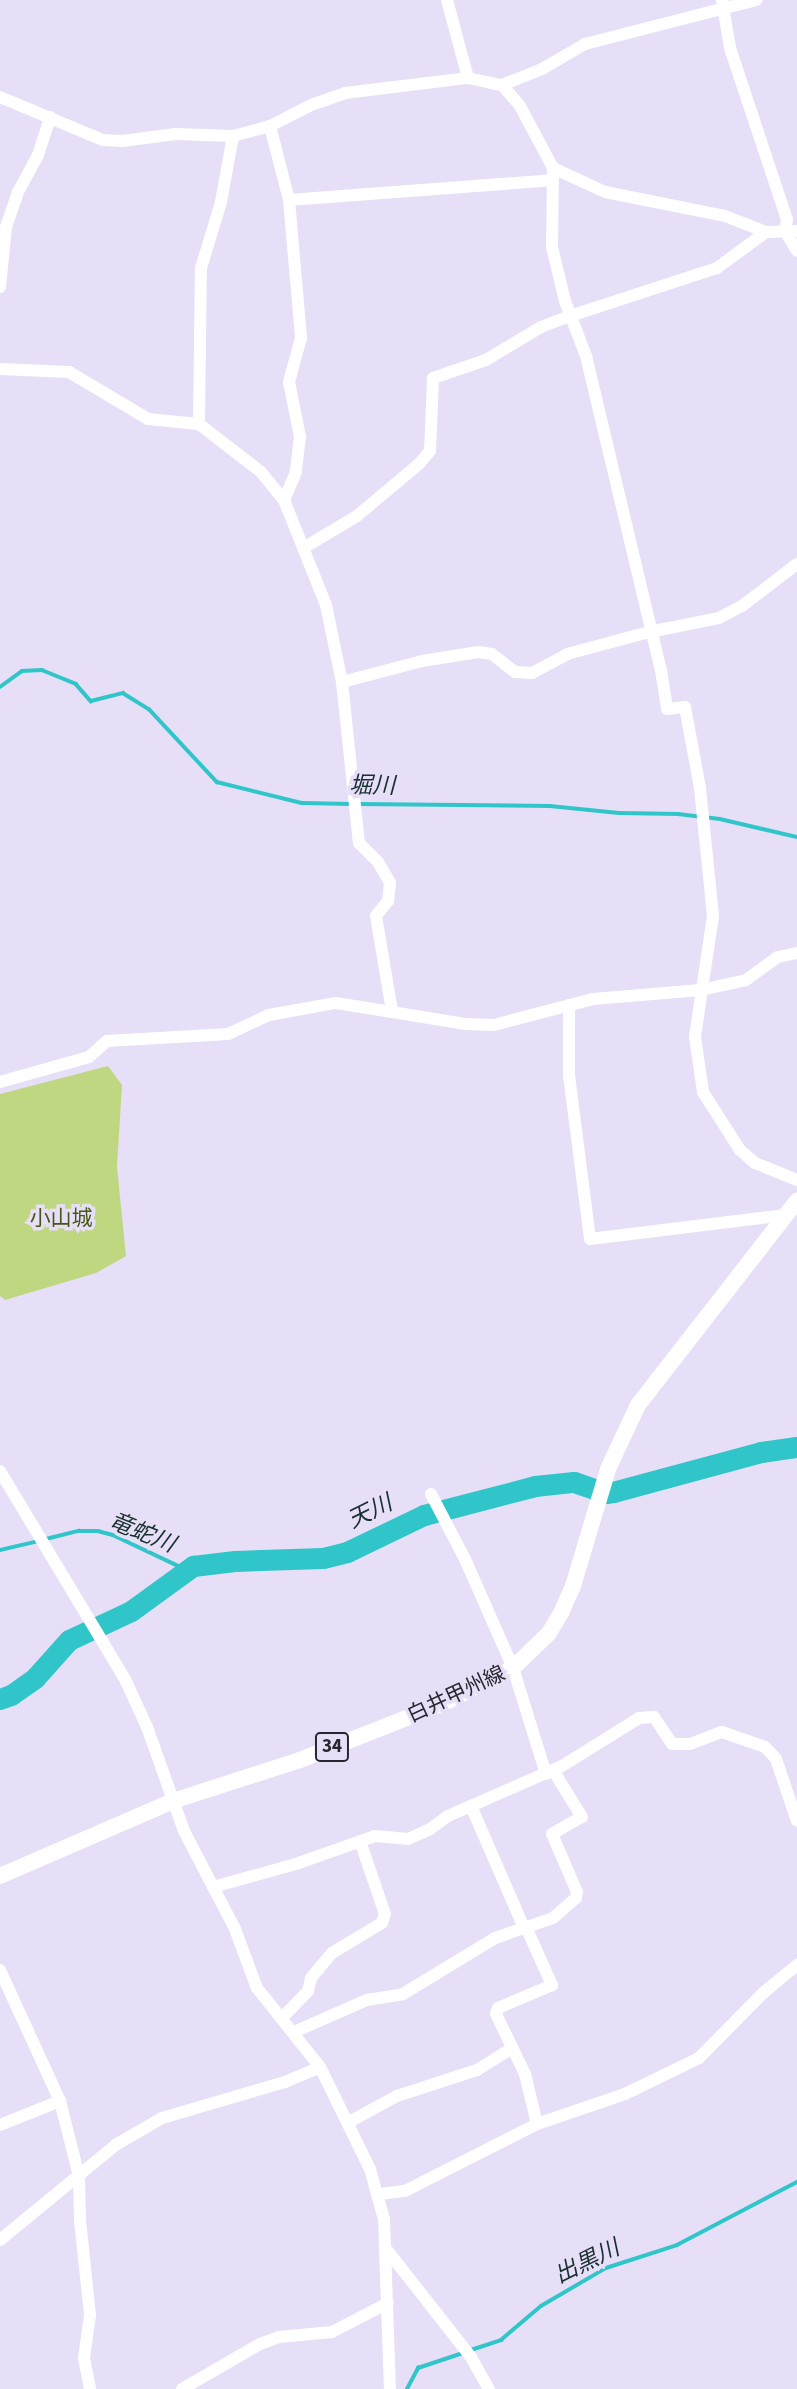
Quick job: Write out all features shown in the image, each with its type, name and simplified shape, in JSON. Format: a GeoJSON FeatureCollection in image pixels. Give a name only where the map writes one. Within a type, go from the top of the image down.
{"type":"FeatureCollection","features":[{"type":"Feature","properties":{"kind":"main road","name":"白井甲州線"},"geometry":{"type":"LineString","coordinates":[[0,1875],[173,1801],[300,1760],[442,1704],[513,1668],[549,1633],[561,1613],[573,1586],[608,1469],[625,1428],[644,1395],[797,1201]]}},
{"type":"Feature","properties":{"kind":"street"},"geometry":{"type":"LineString","coordinates":[[447,0],[468,78]]}},
{"type":"Feature","properties":{"kind":"street"},"geometry":{"type":"LineString","coordinates":[[0,97],[103,140],[122,141],[176,134],[233,136],[270,126],[311,105],[345,93],[468,78],[502,85],[542,69],[586,44],[722,5],[756,0]]}},
{"type":"Feature","properties":{"kind":"street"},"geometry":{"type":"LineString","coordinates":[[722,5],[730,48],[797,251]]}},
{"type":"Feature","properties":{"kind":"street"},"geometry":{"type":"LineString","coordinates":[[502,85],[520,106],[553,174],[552,247],[570,316],[586,356],[649,632],[661,670],[667,709],[685,707],[704,815],[713,916],[695,1037],[704,1091],[740,1150],[755,1163],[797,1180]]}},
{"type":"Feature","properties":{"kind":"street"},"geometry":{"type":"LineString","coordinates":[[0,287],[6,227],[18,192],[38,155],[50,117]]}},
{"type":"Feature","properties":{"kind":"street"},"geometry":{"type":"LineString","coordinates":[[270,126],[289,200],[301,338],[289,382],[300,437],[296,471],[284,500]]}},
{"type":"Feature","properties":{"kind":"street"},"geometry":{"type":"LineString","coordinates":[[199,424],[201,268],[221,202],[233,136]]}},
{"type":"Feature","properties":{"kind":"street"},"geometry":{"type":"LineString","coordinates":[[289,200],[553,174],[605,192],[725,216],[766,232],[792,232]]}},
{"type":"Feature","properties":{"kind":"street"},"geometry":{"type":"LineString","coordinates":[[305,547],[357,516],[419,464],[430,451],[433,378],[486,360],[541,327],[717,268],[766,232]]}},
{"type":"Feature","properties":{"kind":"street"},"geometry":{"type":"LineString","coordinates":[[0,369],[69,372],[148,419],[199,424],[261,472],[284,500],[326,605],[342,682],[359,843],[378,862],[390,883],[388,901],[376,916],[391,1011]]}},
{"type":"Feature","properties":{"kind":"street"},"geometry":{"type":"LineString","coordinates":[[342,682],[422,661],[478,652],[492,654],[515,672],[532,673],[566,654],[649,632],[719,618],[742,606],[797,565]]}},
{"type":"Feature","properties":{"kind":"street"},"geometry":{"type":"LineString","coordinates":[[0,1082],[89,1058],[107,1041],[228,1034],[270,1015],[336,1003],[466,1024],[494,1025],[593,999],[701,990],[746,980],[778,957],[797,953]]}},
{"type":"Feature","properties":{"kind":"street"},"geometry":{"type":"LineString","coordinates":[[569,1006],[569,1075],[590,1239],[785,1215]]}},
{"type":"Feature","properties":{"kind":"street"},"geometry":{"type":"LineString","coordinates":[[0,1471],[89,1617],[147,1727],[184,1831],[235,1929],[257,1988],[320,2067],[349,2122],[379,2194],[387,2250],[390,2389]]}},
{"type":"Feature","properties":{"kind":"street"},"geometry":{"type":"LineString","coordinates":[[294,2032],[368,2000],[403,1994],[495,1938],[553,1918],[576,1898],[577,1892],[552,1834],[582,1817],[550,1772],[513,1668],[465,1559],[431,1494]]}},
{"type":"Feature","properties":{"kind":"street"},"geometry":{"type":"LineString","coordinates":[[213,1887],[296,1864],[375,1836],[408,1839],[471,1806],[550,1772],[639,1718],[654,1717],[672,1744],[690,1744],[722,1731],[765,1747],[776,1759],[797,1821]]}},
{"type":"Feature","properties":{"kind":"street"},"geometry":{"type":"LineString","coordinates":[[471,1806],[552,1985],[498,2008],[496,2014],[525,2074],[537,2123]]}},
{"type":"Feature","properties":{"kind":"street"},"geometry":{"type":"LineString","coordinates":[[282,2018],[307,1991],[311,1978],[332,1953],[382,1923],[385,1914],[360,1841]]}},
{"type":"Feature","properties":{"kind":"street"},"geometry":{"type":"LineString","coordinates":[[379,2194],[405,2191],[537,2123],[625,2094],[699,2058],[763,1993],[797,1965]]}},
{"type":"Feature","properties":{"kind":"street"},"geometry":{"type":"LineString","coordinates":[[0,1970],[60,2101],[79,2176],[90,2315],[84,2358],[90,2389]]}},
{"type":"Feature","properties":{"kind":"street"},"geometry":{"type":"LineString","coordinates":[[349,2122],[397,2096],[477,2070],[511,2049]]}},
{"type":"Feature","properties":{"kind":"street"},"geometry":{"type":"LineString","coordinates":[[0,2240],[117,2144],[162,2118],[285,2082],[320,2067]]}},
{"type":"Feature","properties":{"kind":"street"},"geometry":{"type":"LineString","coordinates":[[0,2125],[60,2101]]}},
{"type":"Feature","properties":{"kind":"street"},"geometry":{"type":"LineString","coordinates":[[387,2250],[468,2352],[489,2389]]}},
{"type":"Feature","properties":{"kind":"street"},"geometry":{"type":"LineString","coordinates":[[182,2389],[260,2344],[279,2337],[332,2332],[388,2304]]}},
{"type":"Feature","properties":{"kind":"green space","name":"小山城"},"geometry":{"type":"Polygon","coordinates":[[[108,1066],[122,1085],[117,1167],[126,1256],[96,1273],[5,1300],[0,1296],[0,1094],[108,1066]]]}},
{"type":"Feature","properties":{"kind":"waterway","name":"堀川"},"geometry":{"type":"LineString","coordinates":[[0,687],[22,671],[42,670],[76,684],[91,701],[123,693],[149,709],[217,782],[302,803],[351,804]]}},
{"type":"Feature","properties":{"kind":"waterway","name":"堀川"},"geometry":{"type":"LineString","coordinates":[[359,804],[550,806],[619,813],[678,814],[720,819],[797,837]]}},
{"type":"Feature","properties":{"kind":"waterway","name":"天川"},"geometry":{"type":"LineString","coordinates":[[0,1699],[11,1695],[35,1678],[69,1640],[131,1611],[193,1566],[235,1561],[323,1558],[347,1552],[424,1515],[535,1486],[574,1482],[606,1493],[613,1492],[761,1452],[797,1447]]}},
{"type":"Feature","properties":{"kind":"waterway","name":"竜蛇川"},"geometry":{"type":"LineString","coordinates":[[46,1539],[79,1531],[98,1531],[113,1535],[189,1571]]}},
{"type":"Feature","properties":{"kind":"waterway","name":"竜蛇川"},"geometry":{"type":"LineString","coordinates":[[0,1550],[39,1541]]}},
{"type":"Feature","properties":{"kind":"waterway","name":"出黒川"},"geometry":{"type":"LineString","coordinates":[[471,2350],[501,2340],[541,2306],[606,2268],[677,2245],[797,2182]]}},
{"type":"Feature","properties":{"kind":"waterway","name":"出黒川"},"geometry":{"type":"LineString","coordinates":[[407,2389],[418,2368],[463,2353]]}}]}
